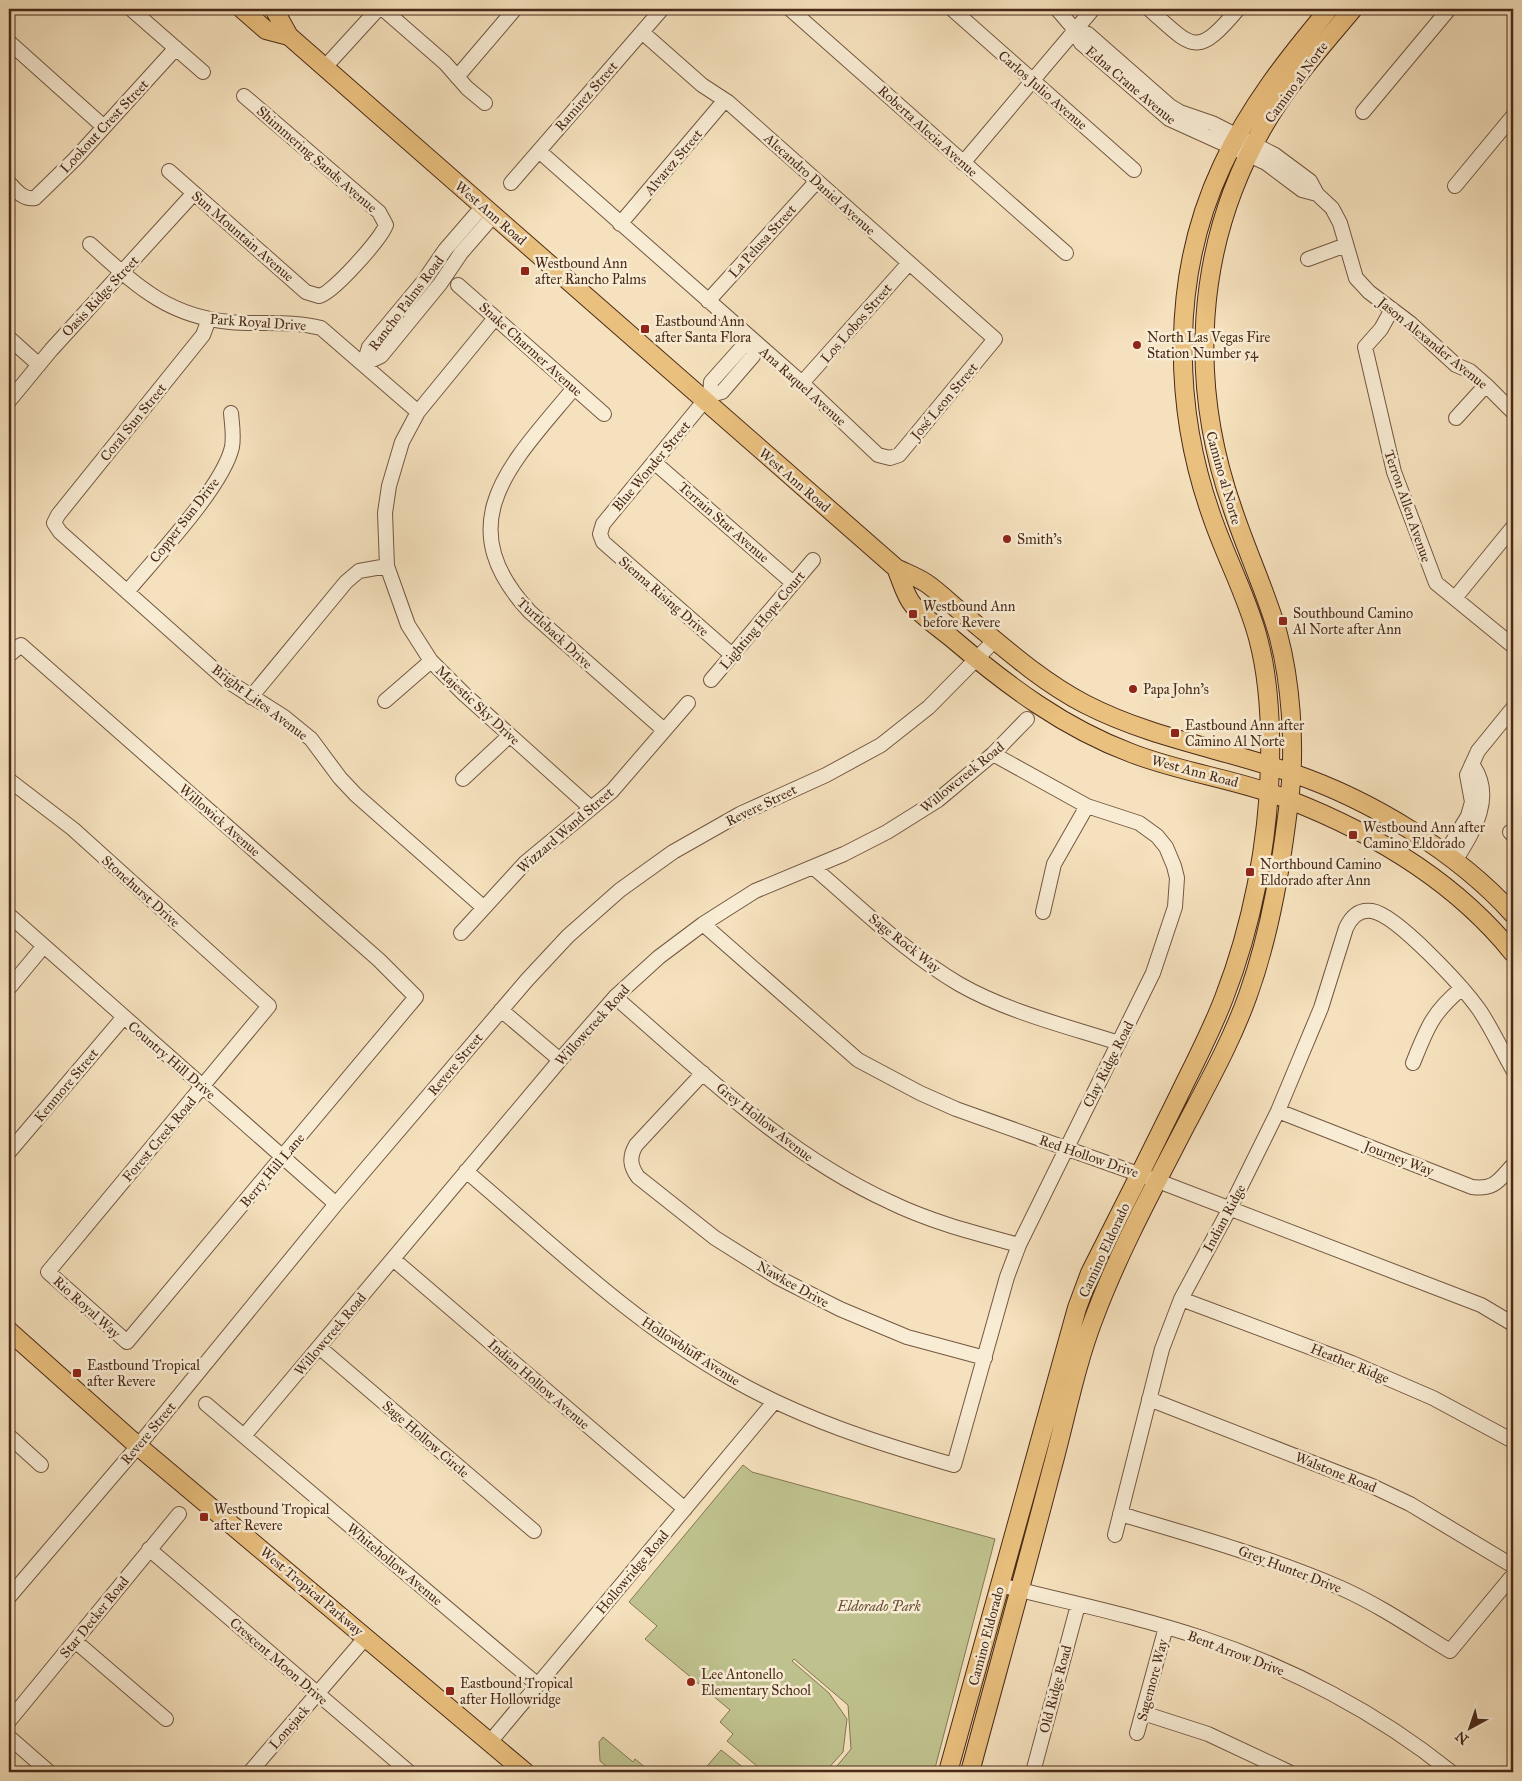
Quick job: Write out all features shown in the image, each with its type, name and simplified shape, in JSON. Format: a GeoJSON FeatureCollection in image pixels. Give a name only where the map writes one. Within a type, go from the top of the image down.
{"type":"FeatureCollection","features":[{"type":"Feature","properties":{"kind":"main road","name":"West Ann Road"},"geometry":{"type":"LineString","coordinates":[[242,9],[266,30],[289,36]]}},
{"type":"Feature","properties":{"kind":"main road","name":"West Ann Road"},"geometry":{"type":"LineString","coordinates":[[274,9],[289,36],[488,211],[708,397],[896,568],[926,583],[994,640],[1056,687],[1118,720],[1168,738],[1292,773],[1370,808],[1450,858],[1513,914]]}},
{"type":"Feature","properties":{"kind":"main road","name":"Camino al Norte"},"geometry":{"type":"LineString","coordinates":[[1270,766],[1268,703],[1258,637],[1202,487],[1188,427],[1183,366],[1183,333],[1188,290],[1199,232],[1221,168],[1234,142],[1278,71],[1329,9]]}},
{"type":"Feature","properties":{"kind":"main road","name":"Camino al Norte"},"geometry":{"type":"LineString","coordinates":[[1289,800],[1292,773],[1284,664],[1273,621],[1225,488],[1209,426],[1203,348],[1208,292],[1214,259],[1232,195],[1251,150],[1298,75],[1353,9]]}},
{"type":"Feature","properties":{"kind":"main road"},"geometry":{"type":"LineString","coordinates":[[1202,487],[1215,497],[1231,536],[1235,539],[1244,540]]}},
{"type":"Feature","properties":{"kind":"main road"},"geometry":{"type":"LineString","coordinates":[[1225,549],[1234,554],[1244,568],[1257,599],[1273,621]]}},
{"type":"Feature","properties":{"kind":"main road","name":"West Ann Road"},"geometry":{"type":"LineString","coordinates":[[896,568],[913,605],[976,659],[1026,697],[1106,742],[1160,762],[1268,792],[1331,818],[1413,863],[1463,901],[1513,953]]}},
{"type":"Feature","properties":{"kind":"main road","name":"Camino Eldorado"},"geometry":{"type":"LineString","coordinates":[[948,1772],[1077,1308],[1090,1273],[1211,1029],[1233,971],[1253,897],[1270,766]]}},
{"type":"Feature","properties":{"kind":"main road","name":"Camino Eldorado"},"geometry":{"type":"LineString","coordinates":[[970,1772],[1091,1326],[1119,1258],[1218,1064],[1247,996],[1260,957],[1276,888],[1289,800]]}},
{"type":"Feature","properties":{"kind":"main road","name":"West Tropical Parkway"},"geometry":{"type":"LineString","coordinates":[[9,1331],[138,1446],[525,1772]]}},
{"type":"Feature","properties":{"kind":"street"},"geometry":{"type":"LineString","coordinates":[[131,9],[203,72]]}},
{"type":"Feature","properties":{"kind":"street"},"geometry":{"type":"LineString","coordinates":[[325,68],[378,9]]}},
{"type":"Feature","properties":{"kind":"street"},"geometry":{"type":"LineString","coordinates":[[383,9],[485,104]]}},
{"type":"Feature","properties":{"kind":"street"},"geometry":{"type":"LineString","coordinates":[[457,77],[515,9]]}},
{"type":"Feature","properties":{"kind":"street","name":"Ramirez Street"},"geometry":{"type":"LineString","coordinates":[[511,183],[662,9]]}},
{"type":"Feature","properties":{"kind":"street","name":"Roberta Alecia Avenue"},"geometry":{"type":"LineString","coordinates":[[790,9],[1066,253]]}},
{"type":"Feature","properties":{"kind":"street","name":"Carlos Julio Avenue"},"geometry":{"type":"LineString","coordinates":[[952,9],[1134,170]]}},
{"type":"Feature","properties":{"kind":"street","name":"Edna Crane Avenue"},"geometry":{"type":"LineString","coordinates":[[1056,9],[1075,30],[1088,34],[1175,109],[1200,118],[1234,142],[1251,150]]}},
{"type":"Feature","properties":{"kind":"street"},"geometry":{"type":"LineString","coordinates":[[963,163],[1093,9]]}},
{"type":"Feature","properties":{"kind":"street"},"geometry":{"type":"LineString","coordinates":[[1149,9],[1183,39],[1192,44],[1200,44],[1221,30],[1238,9]]}},
{"type":"Feature","properties":{"kind":"street"},"geometry":{"type":"LineString","coordinates":[[1363,112],[1449,9]]}},
{"type":"Feature","properties":{"kind":"street","name":"Alecandro Daniel Avenue"},"geometry":{"type":"LineString","coordinates":[[642,32],[702,85],[725,100],[995,339]]}},
{"type":"Feature","properties":{"kind":"street"},"geometry":{"type":"LineString","coordinates":[[9,42],[104,127]]}},
{"type":"Feature","properties":{"kind":"street","name":"Lookout Crest Street"},"geometry":{"type":"LineString","coordinates":[[9,183],[22,196],[29,199],[35,198],[64,170],[176,48]]}},
{"type":"Feature","properties":{"kind":"street","name":"Shimmering Sands Avenue"},"geometry":{"type":"LineString","coordinates":[[244,96],[379,212],[386,225],[374,244],[338,280],[332,290],[319,296]]}},
{"type":"Feature","properties":{"kind":"street","name":"Alvarez Street"},"geometry":{"type":"LineString","coordinates":[[620,224],[725,100]]}},
{"type":"Feature","properties":{"kind":"street"},"geometry":{"type":"LineString","coordinates":[[1455,186],[1513,116]]}},
{"type":"Feature","properties":{"kind":"street","name":"Jason Alexander Avenue"},"geometry":{"type":"LineString","coordinates":[[1251,150],[1302,190],[1316,194],[1332,208],[1340,223],[1356,278],[1369,292],[1392,309],[1456,365],[1470,371],[1486,384],[1513,412]]}},
{"type":"Feature","properties":{"kind":"street","name":"Ana Raquel Avenue"},"geometry":{"type":"LineString","coordinates":[[539,151],[802,383],[878,455],[890,458]]}},
{"type":"Feature","properties":{"kind":"street","name":"Sun Mountain Avenue"},"geometry":{"type":"LineString","coordinates":[[169,171],[306,292],[319,296]]}},
{"type":"Feature","properties":{"kind":"street","name":"La Pelusa Street"},"geometry":{"type":"LineString","coordinates":[[708,301],[817,181]]}},
{"type":"Feature","properties":{"kind":"street","name":"Oasis Ridge Street"},"geometry":{"type":"LineString","coordinates":[[9,401],[38,365],[194,193]]}},
{"type":"Feature","properties":{"kind":"street","name":"Rancho Palms Road"},"geometry":{"type":"LineString","coordinates":[[364,364],[381,356],[440,284],[488,211]]}},
{"type":"Feature","properties":{"kind":"street","name":"Park Royal Drive"},"geometry":{"type":"LineString","coordinates":[[90,244],[122,272],[165,305],[186,313],[209,319],[256,324],[306,324],[321,328],[418,412]]}},
{"type":"Feature","properties":{"kind":"street"},"geometry":{"type":"LineString","coordinates":[[1308,259],[1346,245]]}},
{"type":"Feature","properties":{"kind":"street","name":"Los Lobos Street"},"geometry":{"type":"LineString","coordinates":[[802,383],[909,263]]}},
{"type":"Feature","properties":{"kind":"street","name":"Snake Charmer Avenue"},"geometry":{"type":"LineString","coordinates":[[458,285],[604,414]]}},
{"type":"Feature","properties":{"kind":"street","name":"Terron Allen Avenue"},"geometry":{"type":"LineString","coordinates":[[1392,309],[1381,329],[1365,347],[1394,472],[1436,583],[1513,646]]}},
{"type":"Feature","properties":{"kind":"street","name":"Majestic Sky Drive"},"geometry":{"type":"LineString","coordinates":[[495,318],[418,412],[402,442],[389,486],[385,513],[387,566],[408,625],[432,661],[509,736],[591,808]]}},
{"type":"Feature","properties":{"kind":"street","name":"Coral Sun Street"},"geometry":{"type":"LineString","coordinates":[[54,523],[58,515],[203,335],[209,319]]}},
{"type":"Feature","properties":{"kind":"street"},"geometry":{"type":"LineString","coordinates":[[9,338],[38,365]]}},
{"type":"Feature","properties":{"kind":"street","name":"José Leon Street"},"geometry":{"type":"LineString","coordinates":[[890,458],[899,455],[995,339]]}},
{"type":"Feature","properties":{"kind":"street","name":"Blue Wonder Street"},"geometry":{"type":"LineString","coordinates":[[600,534],[603,524],[708,397],[711,382],[744,345],[755,342]]}},
{"type":"Feature","properties":{"kind":"street"},"geometry":{"type":"LineString","coordinates":[[1456,418],[1486,384]]}},
{"type":"Feature","properties":{"kind":"street","name":"Turtleback Drive"},"geometry":{"type":"LineString","coordinates":[[574,388],[512,464],[501,482],[492,508],[491,542],[500,570],[511,592],[537,618],[664,730]]}},
{"type":"Feature","properties":{"kind":"street","name":"Copper Sun Drive"},"geometry":{"type":"LineString","coordinates":[[127,592],[197,507],[224,467],[234,434],[230,413]]}},
{"type":"Feature","properties":{"kind":"street","name":"Terrain Star Avenue"},"geometry":{"type":"LineString","coordinates":[[654,462],[793,583]]}},
{"type":"Feature","properties":{"kind":"street","name":"Bright Lites Avenue"},"geometry":{"type":"LineString","coordinates":[[54,523],[60,532],[226,680],[284,717],[310,739],[340,778],[356,795],[483,907]]}},
{"type":"Feature","properties":{"kind":"street"},"geometry":{"type":"LineString","coordinates":[[1455,598],[1513,527]]}},
{"type":"Feature","properties":{"kind":"street","name":"Sienna Rising Drive"},"geometry":{"type":"LineString","coordinates":[[600,534],[603,542],[732,655]]}},
{"type":"Feature","properties":{"kind":"street","name":"Lighting Hope Court"},"geometry":{"type":"LineString","coordinates":[[711,680],[813,560]]}},
{"type":"Feature","properties":{"kind":"street"},"geometry":{"type":"LineString","coordinates":[[251,697],[346,582],[359,571],[387,566]]}},
{"type":"Feature","properties":{"kind":"street","name":"Revere Street"},"geometry":{"type":"LineString","coordinates":[[9,1597],[138,1446],[336,1204],[501,1010],[568,936],[647,869],[681,847],[740,814],[834,771],[881,745],[929,707],[994,640]]}},
{"type":"Feature","properties":{"kind":"street","name":"Willowick Avenue"},"geometry":{"type":"LineString","coordinates":[[9,656],[21,645],[379,960],[416,997]]}},
{"type":"Feature","properties":{"kind":"street"},"geometry":{"type":"LineString","coordinates":[[385,702],[432,661]]}},
{"type":"Feature","properties":{"kind":"street","name":"Wizzard Wand Street"},"geometry":{"type":"LineString","coordinates":[[461,934],[483,907],[525,863],[612,791],[688,703]]}},
{"type":"Feature","properties":{"kind":"street"},"geometry":{"type":"LineString","coordinates":[[1450,858],[1471,835],[1482,812],[1478,772],[1472,764],[1478,751],[1513,708]]}},
{"type":"Feature","properties":{"kind":"street","name":"Willowcreek Road"},"geometry":{"type":"LineString","coordinates":[[244,1436],[560,1060],[616,997],[659,957],[703,924],[755,891],[814,868],[888,832],[938,800],[993,754],[1027,719]]}},
{"type":"Feature","properties":{"kind":"street"},"geometry":{"type":"LineString","coordinates":[[463,779],[509,736]]}},
{"type":"Feature","properties":{"kind":"street","name":"Clay Ridge Road"},"geometry":{"type":"LineString","coordinates":[[954,1465],[1007,1277],[1019,1245],[1153,973],[1175,907],[1177,878],[1169,853],[1151,830],[1131,819],[1087,806],[993,754]]}},
{"type":"Feature","properties":{"kind":"street","name":"Stonehurst Drive"},"geometry":{"type":"LineString","coordinates":[[9,780],[73,829],[269,1006]]}},
{"type":"Feature","properties":{"kind":"street"},"geometry":{"type":"LineString","coordinates":[[1044,912],[1054,864],[1087,806]]}},
{"type":"Feature","properties":{"kind":"street","name":"Sage Rock Way"},"geometry":{"type":"LineString","coordinates":[[814,868],[920,959],[960,985],[1004,1006],[1119,1043]]}},
{"type":"Feature","properties":{"kind":"street","name":"Indian Ridge"},"geometry":{"type":"LineString","coordinates":[[1114,1535],[1162,1350],[1181,1299],[1229,1210],[1278,1110],[1321,1008],[1346,928],[1351,918],[1360,912],[1371,910],[1381,914],[1424,948],[1462,988]]}},
{"type":"Feature","properties":{"kind":"street","name":"Country Hill Drive"},"geometry":{"type":"LineString","coordinates":[[9,916],[336,1204]]}},
{"type":"Feature","properties":{"kind":"street","name":"Red Hollow Drive"},"geometry":{"type":"LineString","coordinates":[[703,924],[858,1060],[956,1109],[1140,1174],[1229,1210],[1481,1305],[1513,1324]]}},
{"type":"Feature","properties":{"kind":"street"},"geometry":{"type":"LineString","coordinates":[[9,988],[43,947]]}},
{"type":"Feature","properties":{"kind":"street"},"geometry":{"type":"LineString","coordinates":[[1413,1063],[1429,1023],[1442,1005],[1462,988],[1480,1011],[1513,1070]]}},
{"type":"Feature","properties":{"kind":"street","name":"Berry Hill Lane"},"geometry":{"type":"LineString","coordinates":[[127,1342],[284,1157],[416,997]]}},
{"type":"Feature","properties":{"kind":"street","name":"Grey Hollow Avenue"},"geometry":{"type":"LineString","coordinates":[[616,997],[780,1136],[829,1170],[890,1202],[945,1224],[1019,1245]]}},
{"type":"Feature","properties":{"kind":"street","name":"Forest Creek Road"},"geometry":{"type":"LineString","coordinates":[[48,1272],[269,1006]]}},
{"type":"Feature","properties":{"kind":"street"},"geometry":{"type":"LineString","coordinates":[[501,1010],[560,1060]]}},
{"type":"Feature","properties":{"kind":"street","name":"Kenmore Street"},"geometry":{"type":"LineString","coordinates":[[9,1152],[123,1018]]}},
{"type":"Feature","properties":{"kind":"street","name":"Nawkee Drive"},"geometry":{"type":"LineString","coordinates":[[704,1073],[636,1144],[630,1160],[633,1170],[638,1177],[714,1238],[777,1277],[840,1309],[907,1338],[985,1358]]}},
{"type":"Feature","properties":{"kind":"street","name":"Journey Way"},"geometry":{"type":"LineString","coordinates":[[1278,1110],[1472,1187],[1485,1189],[1495,1185],[1513,1165]]}},
{"type":"Feature","properties":{"kind":"street","name":"Hollowbluff Avenue"},"geometry":{"type":"LineString","coordinates":[[466,1171],[639,1318],[684,1350],[774,1402],[838,1430],[877,1444],[954,1465]]}},
{"type":"Feature","properties":{"kind":"street","name":"Indian Hollow Avenue"},"geometry":{"type":"LineString","coordinates":[[392,1259],[684,1509]]}},
{"type":"Feature","properties":{"kind":"street","name":"Rio Royal Way"},"geometry":{"type":"LineString","coordinates":[[48,1272],[127,1342]]}},
{"type":"Feature","properties":{"kind":"street","name":"Heather Ridge"},"geometry":{"type":"LineString","coordinates":[[1181,1299],[1361,1366],[1433,1398],[1513,1441]]}},
{"type":"Feature","properties":{"kind":"street","name":"Sage Hollow Circle"},"geometry":{"type":"LineString","coordinates":[[319,1347],[534,1531]]}},
{"type":"Feature","properties":{"kind":"street","name":"Walstone Road"},"geometry":{"type":"LineString","coordinates":[[1150,1399],[1372,1486],[1410,1504],[1513,1566]]}},
{"type":"Feature","properties":{"kind":"street","name":"Hollowridge Road"},"geometry":{"type":"LineString","coordinates":[[490,1742],[774,1402]]}},
{"type":"Feature","properties":{"kind":"street","name":"Whitehollow Avenue"},"geometry":{"type":"LineString","coordinates":[[206,1404],[538,1685]]}},
{"type":"Feature","properties":{"kind":"street"},"geometry":{"type":"LineString","coordinates":[[9,1436],[41,1466]]}},
{"type":"Feature","properties":{"kind":"street","name":"Star Decker Road"},"geometry":{"type":"LineString","coordinates":[[9,1721],[179,1514]]}},
{"type":"Feature","properties":{"kind":"street","name":"Grey Hunter Drive"},"geometry":{"type":"LineString","coordinates":[[1120,1514],[1242,1549],[1342,1588],[1394,1616],[1450,1651],[1513,1575]]}},
{"type":"Feature","properties":{"kind":"street","name":"Crescent Moon Drive"},"geometry":{"type":"LineString","coordinates":[[149,1549],[409,1772]]}},
{"type":"Feature","properties":{"kind":"street","name":"Bent Arrow Drive"},"geometry":{"type":"LineString","coordinates":[[1000,1584],[1166,1627],[1254,1657],[1354,1706],[1447,1771]]}},
{"type":"Feature","properties":{"kind":"street","name":"Old Ridge Road"},"geometry":{"type":"LineString","coordinates":[[1033,1772],[1078,1605]]}},
{"type":"Feature","properties":{"kind":"street","name":"Sagemore Way"},"geometry":{"type":"LineString","coordinates":[[1137,1733],[1166,1627]]}},
{"type":"Feature","properties":{"kind":"street","name":"Lonejack"},"geometry":{"type":"LineString","coordinates":[[250,1772],[366,1637]]}},
{"type":"Feature","properties":{"kind":"street"},"geometry":{"type":"LineString","coordinates":[[75,1641],[166,1719]]}},
{"type":"Feature","properties":{"kind":"street"},"geometry":{"type":"LineString","coordinates":[[1143,1713],[1208,1734],[1289,1772]]}},
{"type":"Feature","properties":{"kind":"street"},"geometry":{"type":"LineString","coordinates":[[9,1737],[50,1772]]}},
{"type":"Feature","properties":{"kind":"green space","name":"Eldorado Park"},"geometry":{"type":"Polygon","coordinates":[[[743,1465],[752,1472],[995,1539],[934,1772],[832,1772],[851,1749],[848,1705],[794,1659],[792,1661],[829,1693],[847,1719],[843,1752],[825,1772],[764,1772],[727,1741],[733,1734],[720,1722],[730,1710],[645,1639],[657,1626],[629,1602],[743,1465]]]}},
{"type":"Feature","properties":{"kind":"green space"},"geometry":{"type":"Polygon","coordinates":[[[603,1737],[633,1762],[635,1759],[651,1772],[613,1772],[600,1761],[599,1742],[603,1737]]]}},
{"type":"Feature","properties":{"kind":"green space"},"geometry":{"type":"Polygon","coordinates":[[[721,1750],[749,1772],[702,1772],[721,1750]]]}},
{"type":"Feature","properties":{"kind":"place","name":"Westbound Ann after Rancho Palms"},"geometry":{"type":"Point","coordinates":[525,271]}},
{"type":"Feature","properties":{"kind":"place","name":"Eastbound Ann after Santa Flora"},"geometry":{"type":"Point","coordinates":[645,329]}},
{"type":"Feature","properties":{"kind":"place","name":"North Las Vegas Fire Station Number 54"},"geometry":{"type":"Point","coordinates":[1137,345]}},
{"type":"Feature","properties":{"kind":"place","name":"Smith's"},"geometry":{"type":"Point","coordinates":[1007,539]}},
{"type":"Feature","properties":{"kind":"place","name":"Westbound Ann before Revere"},"geometry":{"type":"Point","coordinates":[913,614]}},
{"type":"Feature","properties":{"kind":"place","name":"Southbound Camino Al Norte after Ann"},"geometry":{"type":"Point","coordinates":[1283,621]}},
{"type":"Feature","properties":{"kind":"place","name":"Papa John's"},"geometry":{"type":"Point","coordinates":[1133,689]}},
{"type":"Feature","properties":{"kind":"place","name":"Eastbound Ann after Camino Al Norte"},"geometry":{"type":"Point","coordinates":[1175,733]}},
{"type":"Feature","properties":{"kind":"place","name":"Westbound Ann after Camino Eldorado"},"geometry":{"type":"Point","coordinates":[1353,835]}},
{"type":"Feature","properties":{"kind":"place","name":"Northbound Camino Eldorado after Ann"},"geometry":{"type":"Point","coordinates":[1250,872]}},
{"type":"Feature","properties":{"kind":"place","name":"Eastbound Tropical after Revere"},"geometry":{"type":"Point","coordinates":[77,1373]}},
{"type":"Feature","properties":{"kind":"place","name":"Westbound Tropical after Revere"},"geometry":{"type":"Point","coordinates":[204,1517]}},
{"type":"Feature","properties":{"kind":"place","name":"Lee Antonello Elementary School"},"geometry":{"type":"Point","coordinates":[691,1682]}},
{"type":"Feature","properties":{"kind":"place","name":"Eastbound Tropical after Hollowridge"},"geometry":{"type":"Point","coordinates":[450,1691]}}]}
